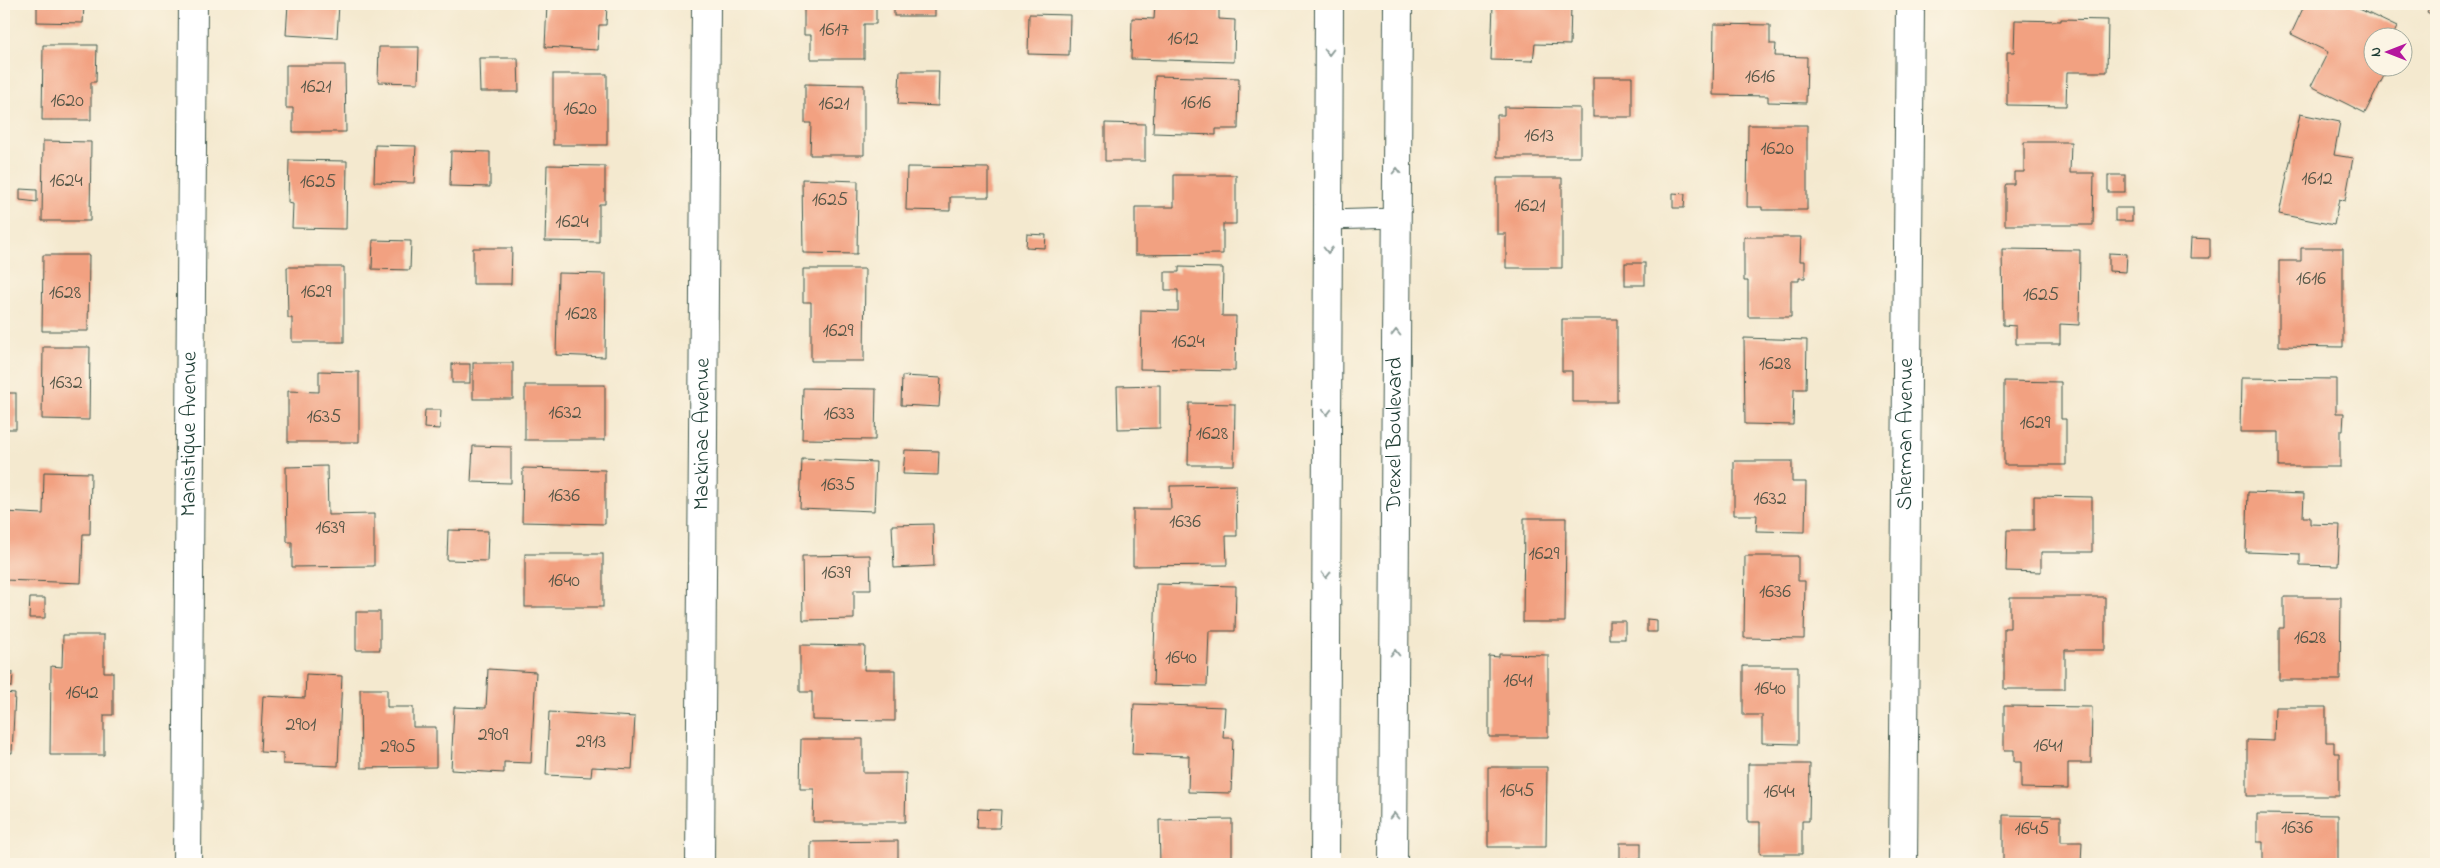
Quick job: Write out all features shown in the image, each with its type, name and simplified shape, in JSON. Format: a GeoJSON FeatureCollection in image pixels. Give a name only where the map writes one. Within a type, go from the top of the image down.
{"type":"FeatureCollection","features":[{"type":"Feature","properties":{"kind":"street","name":"Manistique Avenue"},"geometry":{"type":"LineString","coordinates":[[187,864],[193,4]]}},
{"type":"Feature","properties":{"kind":"street","name":"Mackinac Avenue"},"geometry":{"type":"LineString","coordinates":[[700,864],[706,4]]}},
{"type":"Feature","properties":{"kind":"street"},"geometry":{"type":"LineString","coordinates":[[1325,864],[1329,4]]}},
{"type":"Feature","properties":{"kind":"street","name":"Drexel Boulevard"},"geometry":{"type":"LineString","coordinates":[[1394,864],[1398,4]]}},
{"type":"Feature","properties":{"kind":"street","name":"Sherman Avenue"},"geometry":{"type":"LineString","coordinates":[[1903,864],[1910,4]]}},
{"type":"Feature","properties":{"kind":"lane"},"geometry":{"type":"LineString","coordinates":[[1328,220],[1397,218]]}},
{"type":"Feature","properties":{"kind":"building"},"geometry":{"type":"Polygon","coordinates":[[[37,4],[84,4],[83,23],[37,22],[37,4]]]}},
{"type":"Feature","properties":{"kind":"building"},"geometry":{"type":"Polygon","coordinates":[[[288,4],[339,4],[337,38],[286,35],[288,4]]]}},
{"type":"Feature","properties":{"kind":"building"},"geometry":{"type":"Polygon","coordinates":[[[547,4],[607,4],[606,25],[599,25],[598,50],[545,47],[547,4]]]}},
{"type":"Feature","properties":{"kind":"building"},"geometry":{"type":"Polygon","coordinates":[[[804,4],[876,4],[876,24],[864,24],[864,59],[811,59],[811,35],[804,35],[804,4]]]}},
{"type":"Feature","properties":{"kind":"building"},"geometry":{"type":"Polygon","coordinates":[[[894,4],[935,4],[935,16],[894,16],[894,4]]]}},
{"type":"Feature","properties":{"kind":"building"},"geometry":{"type":"Polygon","coordinates":[[[1155,4],[1219,4],[1219,19],[1235,20],[1234,62],[1131,59],[1132,18],[1154,19],[1155,4]]]}},
{"type":"Feature","properties":{"kind":"building"},"geometry":{"type":"Polygon","coordinates":[[[1493,4],[1571,4],[1570,45],[1535,44],[1533,61],[1491,60],[1493,4]]]}},
{"type":"Feature","properties":{"kind":"building"},"geometry":{"type":"Polygon","coordinates":[[[2305,4],[2349,4],[2397,27],[2362,28],[2362,78],[2383,78],[2365,113],[2311,86],[2328,52],[2291,34],[2305,4]]]}},
{"type":"Feature","properties":{"kind":"building"},"geometry":{"type":"Polygon","coordinates":[[[2431,4],[2436,6],[2436,17],[2427,12],[2431,4]]]}},
{"type":"Feature","properties":{"kind":"building"},"geometry":{"type":"Polygon","coordinates":[[[1029,14],[1070,15],[1069,55],[1028,54],[1029,14]]]}},
{"type":"Feature","properties":{"kind":"building"},"geometry":{"type":"Polygon","coordinates":[[[2061,19],[2108,20],[2107,72],[2067,72],[2066,106],[2007,105],[2007,52],[2014,52],[2015,20],[2061,21],[2061,19]]]}},
{"type":"Feature","properties":{"kind":"building"},"geometry":{"type":"Polygon","coordinates":[[[1714,24],[1770,25],[1770,44],[1776,44],[1775,56],[1807,57],[1806,103],[1768,102],[1768,96],[1713,95],[1714,24]]]}},
{"type":"Feature","properties":{"kind":"building"},"geometry":{"type":"Polygon","coordinates":[[[43,45],[97,45],[96,82],[91,82],[91,120],[42,120],[43,45]]]}},
{"type":"Feature","properties":{"kind":"building"},"geometry":{"type":"Polygon","coordinates":[[[379,47],[419,47],[418,83],[378,82],[379,47]]]}},
{"type":"Feature","properties":{"kind":"building"},"geometry":{"type":"Polygon","coordinates":[[[479,58],[518,58],[519,92],[480,92],[479,58]]]}},
{"type":"Feature","properties":{"kind":"building"},"geometry":{"type":"Polygon","coordinates":[[[286,65],[345,65],[346,132],[293,132],[293,108],[286,108],[286,65]]]}},
{"type":"Feature","properties":{"kind":"building"},"geometry":{"type":"Polygon","coordinates":[[[900,71],[939,71],[938,106],[898,104],[900,71]]]}},
{"type":"Feature","properties":{"kind":"building"},"geometry":{"type":"Polygon","coordinates":[[[553,74],[607,74],[607,145],[553,145],[553,74]]]}},
{"type":"Feature","properties":{"kind":"building"},"geometry":{"type":"Polygon","coordinates":[[[1155,76],[1239,78],[1238,129],[1216,129],[1216,135],[1153,133],[1155,76]]]}},
{"type":"Feature","properties":{"kind":"building"},"geometry":{"type":"Polygon","coordinates":[[[1593,77],[1632,77],[1632,117],[1593,117],[1593,77]]]}},
{"type":"Feature","properties":{"kind":"building"},"geometry":{"type":"Polygon","coordinates":[[[805,84],[864,85],[864,155],[810,155],[811,123],[805,123],[805,84]]]}},
{"type":"Feature","properties":{"kind":"building"},"geometry":{"type":"Polygon","coordinates":[[[1504,107],[1580,108],[1580,157],[1497,157],[1497,115],[1504,115],[1504,107]]]}},
{"type":"Feature","properties":{"kind":"building"},"geometry":{"type":"Polygon","coordinates":[[[2300,114],[2340,122],[2334,155],[2353,158],[2345,201],[2339,199],[2334,225],[2279,214],[2300,114]]]}},
{"type":"Feature","properties":{"kind":"building"},"geometry":{"type":"Polygon","coordinates":[[[1105,123],[1145,124],[1145,161],[1105,161],[1105,123]]]}},
{"type":"Feature","properties":{"kind":"building"},"geometry":{"type":"Polygon","coordinates":[[[1748,125],[1807,125],[1807,210],[1762,210],[1762,207],[1747,207],[1748,125]]]}},
{"type":"Feature","properties":{"kind":"building"},"geometry":{"type":"Polygon","coordinates":[[[43,141],[91,142],[90,221],[42,221],[43,141]]]}},
{"type":"Feature","properties":{"kind":"building"},"geometry":{"type":"Polygon","coordinates":[[[2024,142],[2071,142],[2070,173],[2094,173],[2093,225],[2005,225],[2005,186],[2006,184],[2014,184],[2014,172],[2024,172],[2024,142]]]}},
{"type":"Feature","properties":{"kind":"building"},"geometry":{"type":"Polygon","coordinates":[[[375,145],[416,146],[414,183],[374,182],[375,145]]]}},
{"type":"Feature","properties":{"kind":"building"},"geometry":{"type":"Polygon","coordinates":[[[451,151],[490,152],[490,187],[450,186],[451,151]]]}},
{"type":"Feature","properties":{"kind":"building"},"geometry":{"type":"Polygon","coordinates":[[[289,160],[347,161],[346,229],[292,228],[293,204],[288,203],[289,160]]]}},
{"type":"Feature","properties":{"kind":"building"},"geometry":{"type":"Polygon","coordinates":[[[547,165],[605,166],[605,204],[599,204],[599,242],[545,241],[547,165]]]}},
{"type":"Feature","properties":{"kind":"building"},"geometry":{"type":"Polygon","coordinates":[[[907,167],[989,168],[989,197],[950,197],[950,211],[906,210],[907,167]]]}},
{"type":"Feature","properties":{"kind":"building"},"geometry":{"type":"Polygon","coordinates":[[[1174,175],[1236,175],[1236,224],[1223,224],[1223,254],[1135,255],[1135,207],[1174,207],[1174,175]]]}},
{"type":"Feature","properties":{"kind":"building"},"geometry":{"type":"Polygon","coordinates":[[[2108,175],[2125,175],[2125,192],[2108,192],[2108,175]]]}},
{"type":"Feature","properties":{"kind":"building"},"geometry":{"type":"Polygon","coordinates":[[[1497,178],[1562,178],[1562,268],[1506,268],[1506,234],[1497,234],[1497,178]]]}},
{"type":"Feature","properties":{"kind":"building"},"geometry":{"type":"Polygon","coordinates":[[[802,179],[858,181],[857,254],[803,253],[802,179]]]}},
{"type":"Feature","properties":{"kind":"building"},"geometry":{"type":"Polygon","coordinates":[[[20,189],[37,190],[37,202],[20,200],[20,189]]]}},
{"type":"Feature","properties":{"kind":"building"},"geometry":{"type":"Polygon","coordinates":[[[1673,193],[1685,194],[1684,208],[1673,208],[1673,193]]]}},
{"type":"Feature","properties":{"kind":"building"},"geometry":{"type":"Polygon","coordinates":[[[2115,208],[2132,208],[2132,221],[2115,221],[2115,208]]]}},
{"type":"Feature","properties":{"kind":"building"},"geometry":{"type":"Polygon","coordinates":[[[4,226],[8,227],[6,265],[4,265],[4,226]]]}},
{"type":"Feature","properties":{"kind":"building"},"geometry":{"type":"Polygon","coordinates":[[[1027,234],[1046,235],[1045,248],[1026,247],[1027,234]]]}},
{"type":"Feature","properties":{"kind":"building"},"geometry":{"type":"Polygon","coordinates":[[[1744,237],[1801,237],[1800,261],[1805,261],[1805,278],[1799,278],[1799,281],[1791,281],[1791,317],[1748,317],[1748,281],[1744,281],[1744,237]]]}},
{"type":"Feature","properties":{"kind":"building"},"geometry":{"type":"Polygon","coordinates":[[[2191,238],[2210,239],[2210,258],[2190,258],[2191,238]]]}},
{"type":"Feature","properties":{"kind":"building"},"geometry":{"type":"Polygon","coordinates":[[[373,240],[411,241],[410,270],[372,269],[373,240]]]}},
{"type":"Feature","properties":{"kind":"building"},"geometry":{"type":"Polygon","coordinates":[[[473,248],[512,248],[511,284],[473,284],[473,248]]]}},
{"type":"Feature","properties":{"kind":"building"},"geometry":{"type":"Polygon","coordinates":[[[2301,248],[2343,248],[2343,347],[2279,346],[2279,261],[2301,261],[2301,248]]]}},
{"type":"Feature","properties":{"kind":"building"},"geometry":{"type":"Polygon","coordinates":[[[2002,249],[2080,250],[2079,325],[2060,324],[2060,344],[2016,344],[2016,326],[2003,325],[2002,249]]]}},
{"type":"Feature","properties":{"kind":"building"},"geometry":{"type":"Polygon","coordinates":[[[2109,253],[2127,254],[2126,272],[2109,271],[2109,253]]]}},
{"type":"Feature","properties":{"kind":"building"},"geometry":{"type":"Polygon","coordinates":[[[43,255],[89,255],[88,331],[42,331],[43,255]]]}},
{"type":"Feature","properties":{"kind":"building"},"geometry":{"type":"Polygon","coordinates":[[[1625,263],[1645,263],[1645,285],[1625,285],[1625,263]]]}},
{"type":"Feature","properties":{"kind":"building"},"geometry":{"type":"Polygon","coordinates":[[[287,267],[344,267],[344,342],[292,342],[292,318],[288,318],[287,267]]]}},
{"type":"Feature","properties":{"kind":"building"},"geometry":{"type":"Polygon","coordinates":[[[1179,267],[1223,268],[1222,316],[1236,316],[1235,371],[1140,369],[1141,310],[1178,311],[1178,290],[1165,290],[1165,272],[1179,272],[1179,267]]]}},
{"type":"Feature","properties":{"kind":"building"},"geometry":{"type":"Polygon","coordinates":[[[803,269],[865,269],[864,361],[811,361],[811,302],[803,302],[803,269]]]}},
{"type":"Feature","properties":{"kind":"building"},"geometry":{"type":"Polygon","coordinates":[[[558,273],[606,274],[605,357],[556,355],[558,273]]]}},
{"type":"Feature","properties":{"kind":"building"},"geometry":{"type":"Polygon","coordinates":[[[1562,319],[1617,319],[1617,402],[1572,402],[1572,371],[1562,371],[1562,319]]]}},
{"type":"Feature","properties":{"kind":"building"},"geometry":{"type":"Polygon","coordinates":[[[1744,338],[1807,340],[1806,389],[1794,389],[1793,425],[1745,424],[1744,338]]]}},
{"type":"Feature","properties":{"kind":"building"},"geometry":{"type":"Polygon","coordinates":[[[43,347],[90,347],[89,420],[42,419],[43,347]]]}},
{"type":"Feature","properties":{"kind":"building"},"geometry":{"type":"Polygon","coordinates":[[[473,363],[513,363],[513,399],[473,399],[473,363]]]}},
{"type":"Feature","properties":{"kind":"building"},"geometry":{"type":"Polygon","coordinates":[[[452,364],[470,364],[470,383],[452,383],[452,364]]]}},
{"type":"Feature","properties":{"kind":"building"},"geometry":{"type":"Polygon","coordinates":[[[319,371],[359,372],[359,442],[288,442],[288,391],[319,392],[319,371]]]}},
{"type":"Feature","properties":{"kind":"building"},"geometry":{"type":"Polygon","coordinates":[[[902,376],[941,378],[939,407],[901,405],[902,376]]]}},
{"type":"Feature","properties":{"kind":"building"},"geometry":{"type":"Polygon","coordinates":[[[2241,378],[2336,379],[2336,413],[2344,413],[2343,431],[2340,431],[2340,467],[2279,467],[2279,432],[2240,432],[2241,378]]]}},
{"type":"Feature","properties":{"kind":"building"},"geometry":{"type":"Polygon","coordinates":[[[2004,381],[2061,382],[2061,419],[2066,419],[2066,465],[2004,465],[2004,381]]]}},
{"type":"Feature","properties":{"kind":"building"},"geometry":{"type":"Polygon","coordinates":[[[525,385],[605,385],[605,440],[525,440],[525,385]]]}},
{"type":"Feature","properties":{"kind":"building"},"geometry":{"type":"Polygon","coordinates":[[[1160,385],[1160,428],[1118,429],[1117,386],[1160,385]]]}},
{"type":"Feature","properties":{"kind":"building"},"geometry":{"type":"Polygon","coordinates":[[[803,388],[876,389],[875,440],[802,439],[803,388]]]}},
{"type":"Feature","properties":{"kind":"building"},"geometry":{"type":"Polygon","coordinates":[[[4,393],[16,393],[16,429],[4,429],[4,393]]]}},
{"type":"Feature","properties":{"kind":"building"},"geometry":{"type":"Polygon","coordinates":[[[1189,403],[1235,404],[1234,465],[1188,465],[1189,403]]]}},
{"type":"Feature","properties":{"kind":"building"},"geometry":{"type":"Polygon","coordinates":[[[425,410],[441,410],[440,429],[424,428],[425,410]]]}},
{"type":"Feature","properties":{"kind":"building"},"geometry":{"type":"Polygon","coordinates":[[[473,446],[511,447],[511,483],[471,482],[473,446]]]}},
{"type":"Feature","properties":{"kind":"building"},"geometry":{"type":"Polygon","coordinates":[[[905,450],[939,451],[938,475],[903,474],[905,450]]]}},
{"type":"Feature","properties":{"kind":"building"},"geometry":{"type":"Polygon","coordinates":[[[802,459],[876,462],[874,511],[800,508],[802,459]]]}},
{"type":"Feature","properties":{"kind":"building"},"geometry":{"type":"Polygon","coordinates":[[[1734,461],[1792,461],[1792,482],[1806,482],[1805,532],[1756,531],[1757,515],[1734,515],[1734,461]]]}},
{"type":"Feature","properties":{"kind":"building"},"geometry":{"type":"Polygon","coordinates":[[[327,466],[328,515],[374,514],[374,566],[292,567],[292,542],[287,542],[286,467],[327,466]]]}},
{"type":"Feature","properties":{"kind":"building"},"geometry":{"type":"Polygon","coordinates":[[[523,468],[605,470],[605,524],[522,522],[523,468]]]}},
{"type":"Feature","properties":{"kind":"building"},"geometry":{"type":"Polygon","coordinates":[[[44,472],[91,473],[90,534],[83,534],[81,583],[4,580],[4,512],[43,514],[44,472]]]}},
{"type":"Feature","properties":{"kind":"building"},"geometry":{"type":"Polygon","coordinates":[[[1236,485],[1237,536],[1226,536],[1227,565],[1133,566],[1133,509],[1171,509],[1170,486],[1236,485]]]}},
{"type":"Feature","properties":{"kind":"building"},"geometry":{"type":"Polygon","coordinates":[[[2248,492],[2304,494],[2303,517],[2310,517],[2310,524],[2340,525],[2338,566],[2300,565],[2300,554],[2246,552],[2248,492]]]}},
{"type":"Feature","properties":{"kind":"building"},"geometry":{"type":"Polygon","coordinates":[[[2034,496],[2092,497],[2092,552],[2041,552],[2041,572],[2006,571],[2007,530],[2034,530],[2034,496]]]}},
{"type":"Feature","properties":{"kind":"building"},"geometry":{"type":"Polygon","coordinates":[[[1524,518],[1566,518],[1565,622],[1523,622],[1524,518]]]}},
{"type":"Feature","properties":{"kind":"building"},"geometry":{"type":"Polygon","coordinates":[[[933,524],[934,566],[894,568],[892,525],[933,524]]]}},
{"type":"Feature","properties":{"kind":"building"},"geometry":{"type":"Polygon","coordinates":[[[448,530],[488,531],[487,561],[447,560],[448,530]]]}},
{"type":"Feature","properties":{"kind":"building"},"geometry":{"type":"Polygon","coordinates":[[[525,554],[603,554],[603,607],[525,607],[525,554]]]}},
{"type":"Feature","properties":{"kind":"building"},"geometry":{"type":"Polygon","coordinates":[[[870,555],[871,590],[854,590],[854,619],[803,620],[802,556],[870,555]]]}},
{"type":"Feature","properties":{"kind":"building"},"geometry":{"type":"Polygon","coordinates":[[[1745,556],[1798,556],[1798,581],[1805,581],[1804,639],[1744,638],[1745,556]]]}},
{"type":"Feature","properties":{"kind":"building"},"geometry":{"type":"Polygon","coordinates":[[[1156,584],[1236,586],[1235,631],[1209,631],[1207,686],[1153,685],[1156,584]]]}},
{"type":"Feature","properties":{"kind":"building"},"geometry":{"type":"Polygon","coordinates":[[[2010,597],[2105,597],[2105,650],[2065,650],[2065,689],[2004,689],[2004,628],[2010,628],[2010,597]]]}},
{"type":"Feature","properties":{"kind":"building"},"geometry":{"type":"Polygon","coordinates":[[[2284,597],[2341,597],[2340,680],[2279,680],[2279,628],[2284,628],[2284,597]]]}},
{"type":"Feature","properties":{"kind":"building"},"geometry":{"type":"Polygon","coordinates":[[[30,598],[45,598],[45,618],[29,618],[30,598]]]}},
{"type":"Feature","properties":{"kind":"building"},"geometry":{"type":"Polygon","coordinates":[[[356,612],[380,612],[380,650],[356,650],[356,612]]]}},
{"type":"Feature","properties":{"kind":"building"},"geometry":{"type":"Polygon","coordinates":[[[1647,619],[1657,620],[1657,632],[1647,632],[1647,619]]]}},
{"type":"Feature","properties":{"kind":"building"},"geometry":{"type":"Polygon","coordinates":[[[1609,621],[1625,621],[1625,639],[1609,639],[1609,621]]]}},
{"type":"Feature","properties":{"kind":"building"},"geometry":{"type":"Polygon","coordinates":[[[63,635],[104,635],[104,672],[113,672],[113,715],[104,715],[104,755],[50,755],[51,666],[62,667],[63,635]]]}},
{"type":"Feature","properties":{"kind":"building"},"geometry":{"type":"Polygon","coordinates":[[[800,645],[865,646],[864,670],[895,670],[895,721],[812,720],[812,692],[800,692],[800,645]]]}},
{"type":"Feature","properties":{"kind":"building"},"geometry":{"type":"Polygon","coordinates":[[[1499,654],[1548,655],[1548,737],[1489,737],[1489,656],[1499,657],[1499,654]]]}},
{"type":"Feature","properties":{"kind":"building"},"geometry":{"type":"Polygon","coordinates":[[[1743,666],[1798,666],[1798,744],[1762,743],[1762,715],[1743,715],[1743,666]]]}},
{"type":"Feature","properties":{"kind":"building"},"geometry":{"type":"Polygon","coordinates":[[[488,669],[536,672],[531,763],[504,762],[504,773],[451,770],[454,707],[486,708],[488,669]]]}},
{"type":"Feature","properties":{"kind":"building"},"geometry":{"type":"Polygon","coordinates":[[[4,672],[13,672],[12,687],[4,687],[4,672]]]}},
{"type":"Feature","properties":{"kind":"building"},"geometry":{"type":"Polygon","coordinates":[[[306,674],[342,676],[338,766],[283,764],[283,753],[260,752],[263,696],[305,698],[306,674]]]}},
{"type":"Feature","properties":{"kind":"building"},"geometry":{"type":"Polygon","coordinates":[[[360,689],[387,689],[387,707],[413,707],[413,727],[436,727],[436,767],[361,768],[360,689]]]}},
{"type":"Feature","properties":{"kind":"building"},"geometry":{"type":"Polygon","coordinates":[[[4,693],[15,694],[12,753],[4,752],[4,693]]]}},
{"type":"Feature","properties":{"kind":"building"},"geometry":{"type":"Polygon","coordinates":[[[1134,704],[1225,707],[1223,738],[1233,738],[1231,793],[1188,792],[1189,756],[1132,754],[1134,704]]]}},
{"type":"Feature","properties":{"kind":"building"},"geometry":{"type":"Polygon","coordinates":[[[2004,706],[2092,707],[2091,763],[2068,763],[2068,789],[2021,788],[2021,762],[2014,762],[2014,750],[2004,750],[2004,706]]]}},
{"type":"Feature","properties":{"kind":"building"},"geometry":{"type":"Polygon","coordinates":[[[2275,707],[2326,707],[2326,742],[2334,742],[2334,753],[2339,753],[2339,796],[2247,796],[2247,740],[2274,741],[2275,707]]]}},
{"type":"Feature","properties":{"kind":"building"},"geometry":{"type":"Polygon","coordinates":[[[549,712],[635,717],[632,769],[592,767],[591,777],[546,775],[549,712]]]}},
{"type":"Feature","properties":{"kind":"building"},"geometry":{"type":"Polygon","coordinates":[[[801,739],[863,739],[863,773],[906,773],[905,822],[813,822],[814,789],[800,789],[801,739]]]}},
{"type":"Feature","properties":{"kind":"building"},"geometry":{"type":"Polygon","coordinates":[[[1748,764],[1810,764],[1809,821],[1802,821],[1802,854],[1760,854],[1760,822],[1748,822],[1748,764]]]}},
{"type":"Feature","properties":{"kind":"building"},"geometry":{"type":"Polygon","coordinates":[[[1488,767],[1547,767],[1546,847],[1488,847],[1488,767]]]}},
{"type":"Feature","properties":{"kind":"building"},"geometry":{"type":"Polygon","coordinates":[[[978,809],[1001,810],[1000,828],[977,828],[978,809]]]}},
{"type":"Feature","properties":{"kind":"building"},"geometry":{"type":"Polygon","coordinates":[[[2257,814],[2338,815],[2338,864],[2263,864],[2263,842],[2257,842],[2257,814]]]}},
{"type":"Feature","properties":{"kind":"building"},"geometry":{"type":"Polygon","coordinates":[[[2003,815],[2061,816],[2061,842],[2082,842],[2081,864],[2003,864],[2003,815]]]}},
{"type":"Feature","properties":{"kind":"building"},"geometry":{"type":"Polygon","coordinates":[[[1232,819],[1232,864],[1160,864],[1159,820],[1232,819]]]}},
{"type":"Feature","properties":{"kind":"building"},"geometry":{"type":"Polygon","coordinates":[[[898,841],[898,864],[811,864],[811,842],[898,841]]]}},
{"type":"Feature","properties":{"kind":"building"},"geometry":{"type":"Polygon","coordinates":[[[1620,843],[1641,843],[1641,859],[1620,859],[1620,843]]]}}]}
